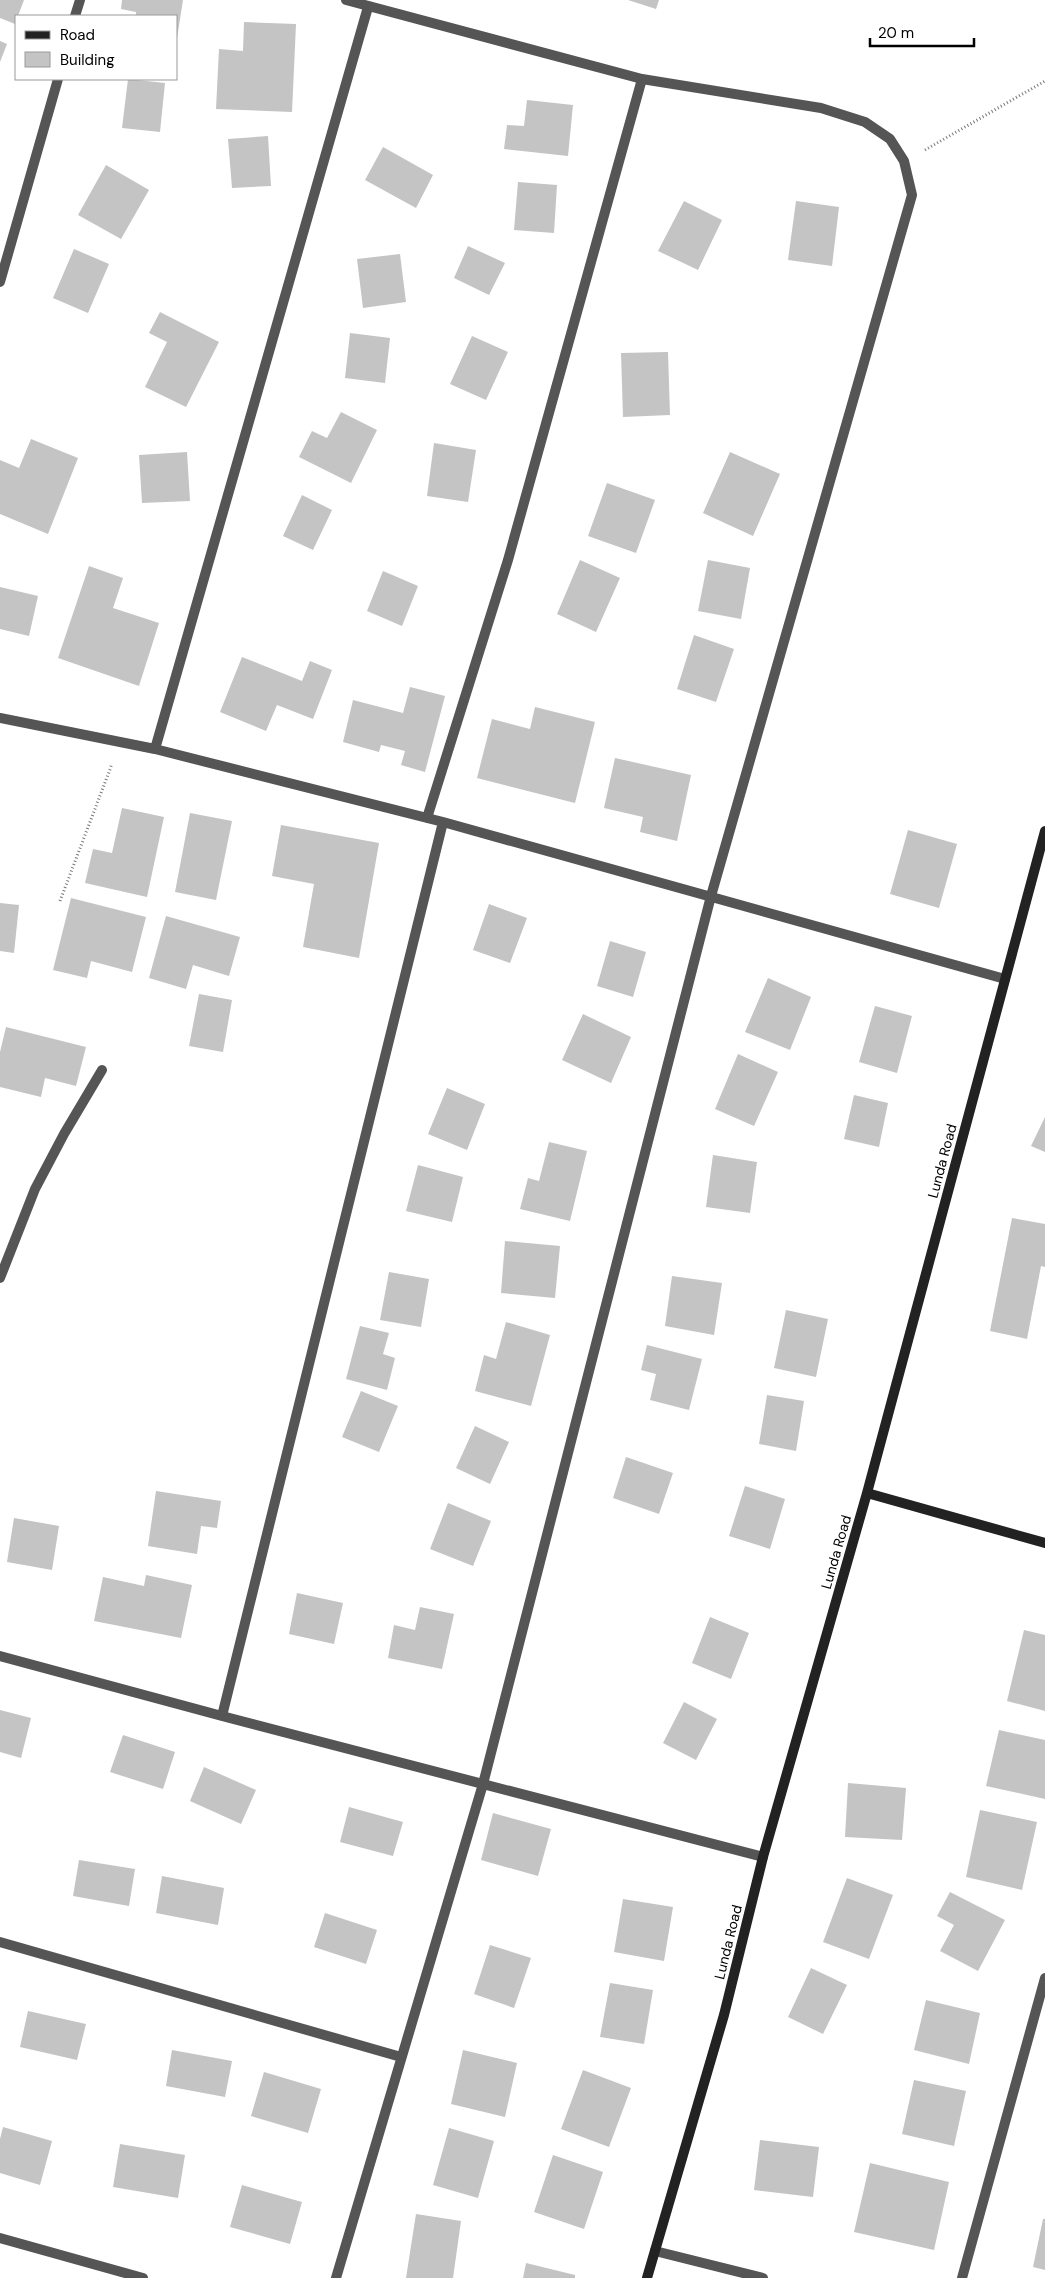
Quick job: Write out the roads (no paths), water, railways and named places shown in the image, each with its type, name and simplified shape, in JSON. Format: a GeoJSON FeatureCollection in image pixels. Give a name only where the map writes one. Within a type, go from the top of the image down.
{"type":"FeatureCollection","features":[{"type":"Feature","properties":{"kind":"street"},"geometry":{"type":"LineString","coordinates":[[75,15],[80,0]]}},
{"type":"Feature","properties":{"kind":"street"},"geometry":{"type":"LineString","coordinates":[[336,2278],[483,1784],[711,896],[912,195],[904,161],[890,139],[865,122],[829,111],[642,79],[368,8],[346,0]]}},
{"type":"Feature","properties":{"kind":"street"},"geometry":{"type":"LineString","coordinates":[[155,749],[368,8]]}},
{"type":"Feature","properties":{"kind":"street"},"geometry":{"type":"LineString","coordinates":[[427,818],[508,560],[642,79]]}},
{"type":"Feature","properties":{"kind":"street"},"geometry":{"type":"LineString","coordinates":[[0,282],[58,80]]}},
{"type":"Feature","properties":{"kind":"street"},"geometry":{"type":"LineString","coordinates":[[0,718],[155,749],[443,822],[1005,979]]}},
{"type":"Feature","properties":{"kind":"street"},"geometry":{"type":"LineString","coordinates":[[222,1716],[443,822]]}},
{"type":"Feature","properties":{"kind":"street","name":"Lunda Road"},"geometry":{"type":"LineString","coordinates":[[648,2278],[724,2015],[763,1856],[867,1493],[1045,831]]}},
{"type":"Feature","properties":{"kind":"street"},"geometry":{"type":"LineString","coordinates":[[0,1278],[36,1189],[64,1134],[102,1070]]}},
{"type":"Feature","properties":{"kind":"street"},"geometry":{"type":"LineString","coordinates":[[867,1493],[1045,1543]]}},
{"type":"Feature","properties":{"kind":"street"},"geometry":{"type":"LineString","coordinates":[[0,1656],[222,1716],[763,1856]]}},
{"type":"Feature","properties":{"kind":"street"},"geometry":{"type":"LineString","coordinates":[[0,1942],[401,2057]]}},
{"type":"Feature","properties":{"kind":"street"},"geometry":{"type":"LineString","coordinates":[[962,2278],[1045,1978]]}},
{"type":"Feature","properties":{"kind":"street"},"geometry":{"type":"LineString","coordinates":[[0,2238],[143,2278]]}},
{"type":"Feature","properties":{"kind":"street"},"geometry":{"type":"LineString","coordinates":[[655,2252],[763,2278]]}}]}
